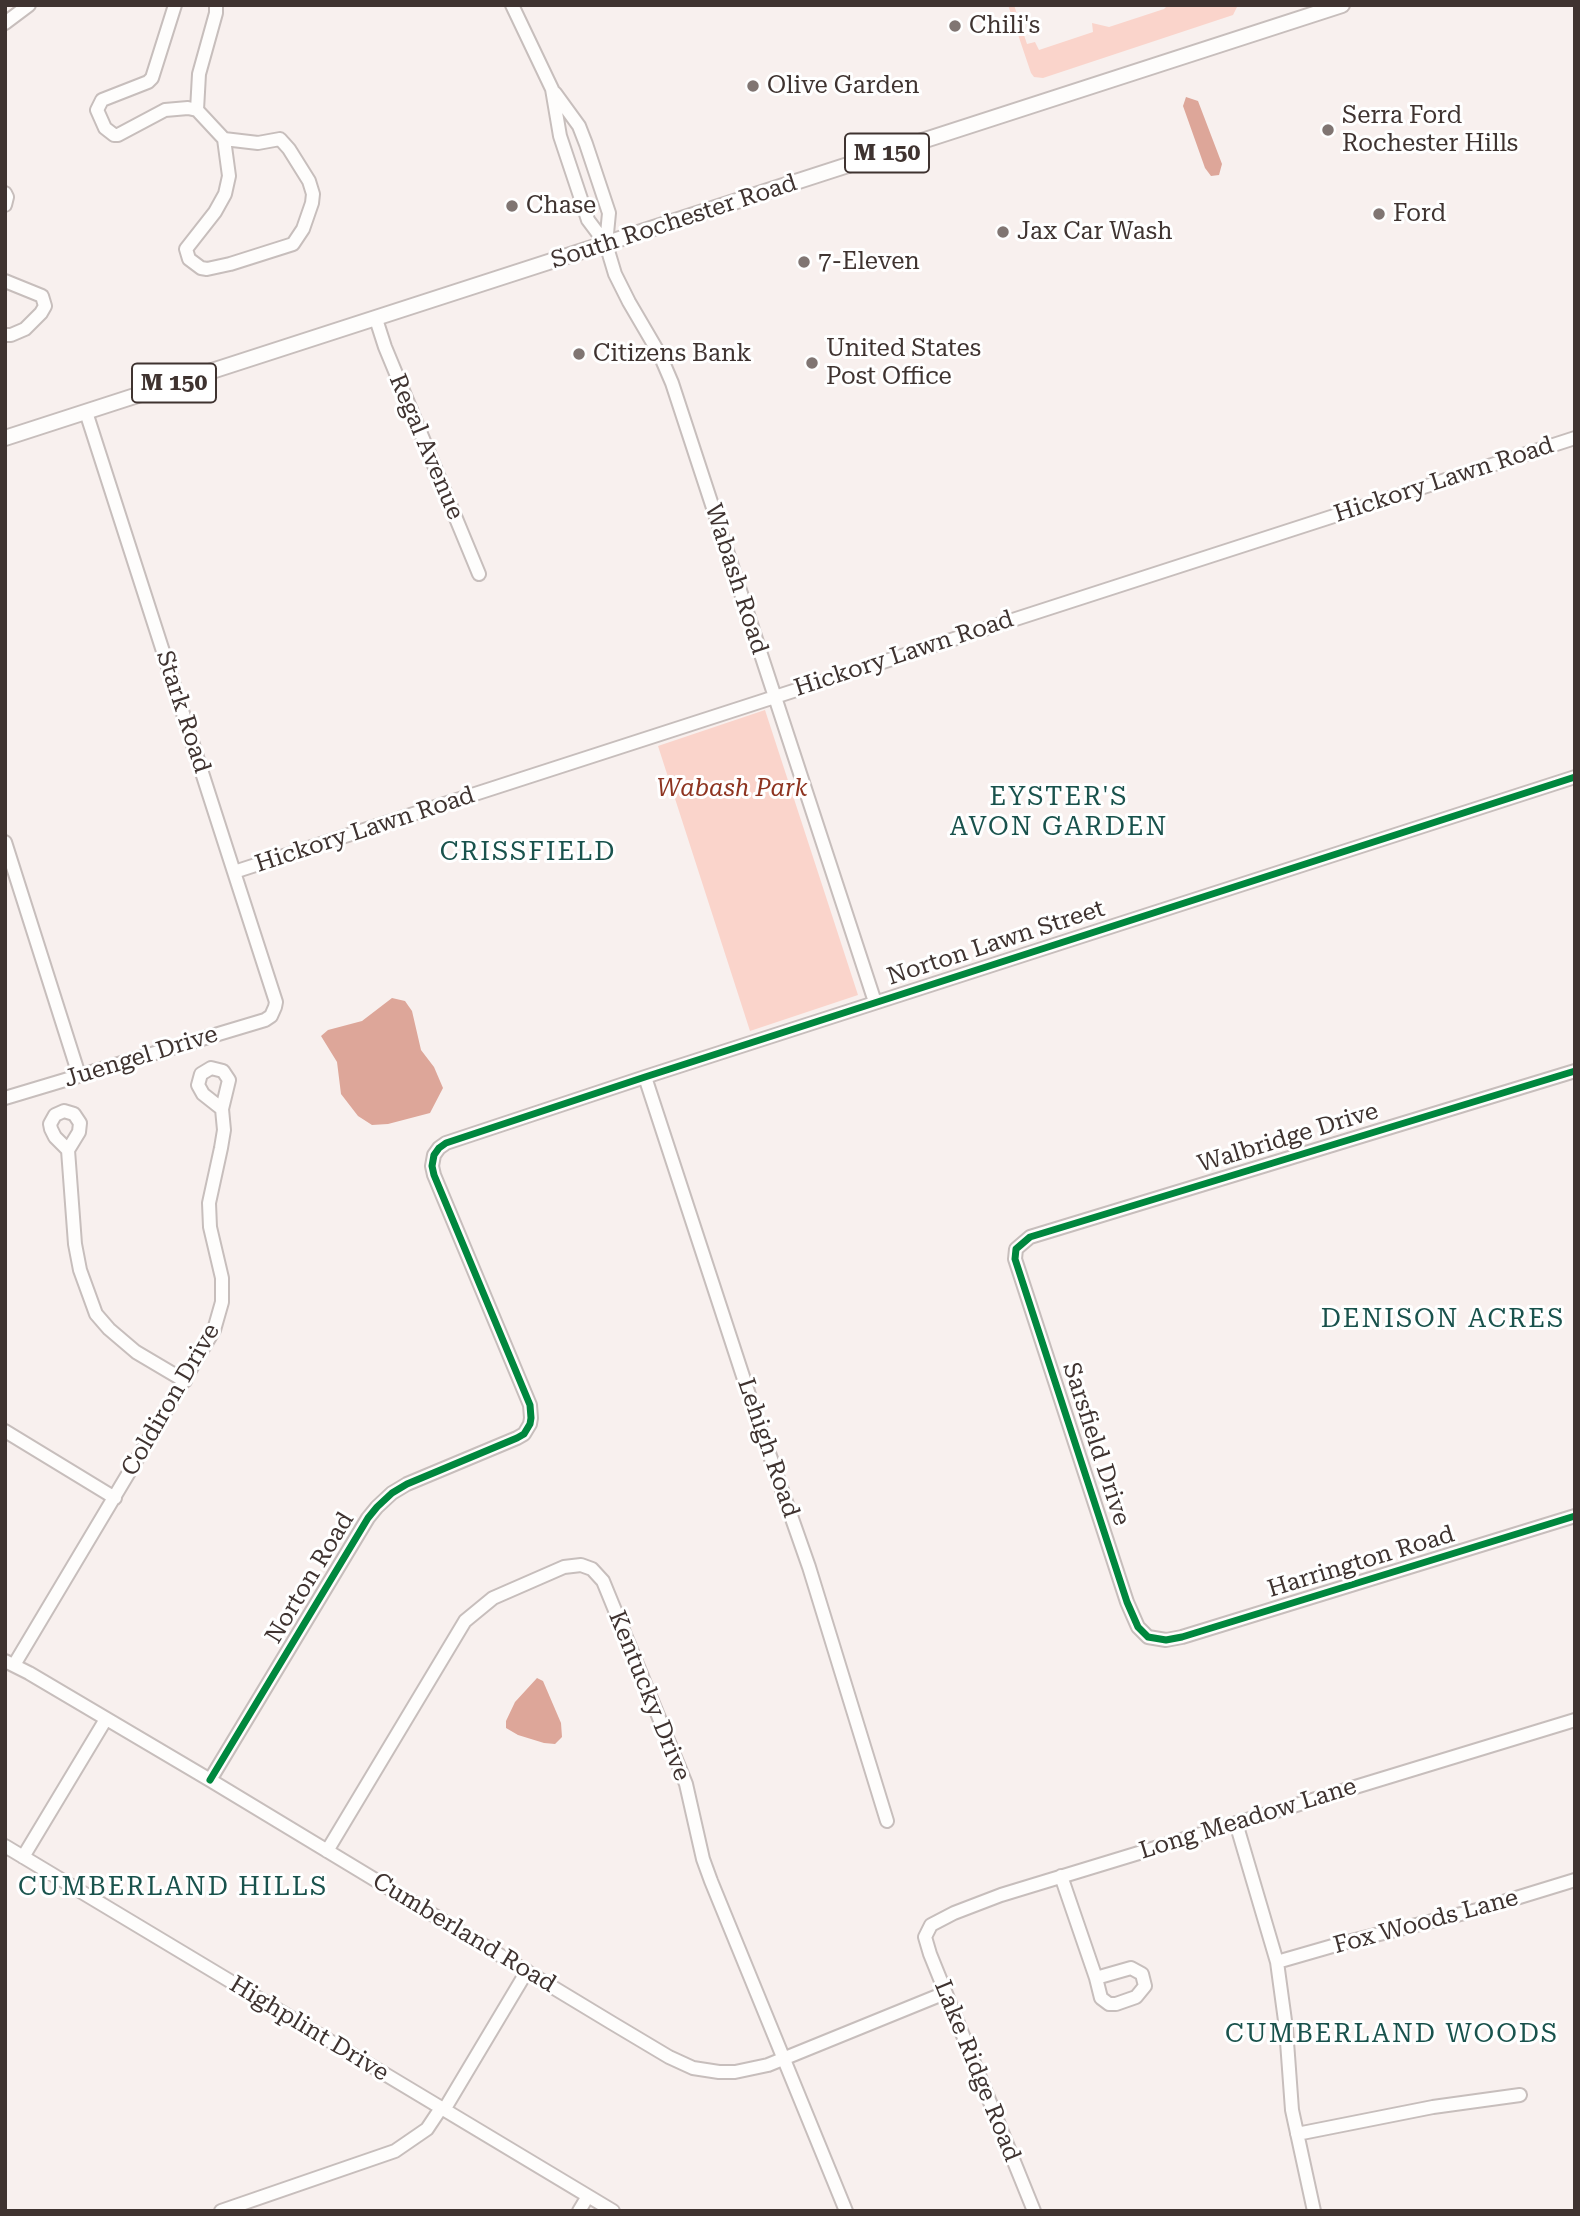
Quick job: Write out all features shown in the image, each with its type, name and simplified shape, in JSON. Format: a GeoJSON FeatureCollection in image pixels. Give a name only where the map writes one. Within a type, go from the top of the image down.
{"type":"FeatureCollection","features":[{"type":"Feature","properties":{"kind":"main road","name":"South Rochester Road"},"geometry":{"type":"LineString","coordinates":[[5,438],[1342,5]]}},
{"type":"Feature","properties":{"kind":"street"},"geometry":{"type":"LineString","coordinates":[[5,23],[29,5]]}},
{"type":"Feature","properties":{"kind":"street"},"geometry":{"type":"LineString","coordinates":[[175,5],[152,78],[102,100],[97,110],[105,128],[114,135],[165,110],[197,110],[224,139],[229,176],[225,194],[215,212],[186,249],[189,259],[207,269],[293,244],[303,229],[312,204],[313,194],[309,181],[280,139],[258,143],[224,139]]}},
{"type":"Feature","properties":{"kind":"street"},"geometry":{"type":"LineString","coordinates":[[197,110],[199,74],[216,5]]}},
{"type":"Feature","properties":{"kind":"street"},"geometry":{"type":"LineString","coordinates":[[512,5],[552,89],[579,126],[609,213],[606,244]]}},
{"type":"Feature","properties":{"kind":"street"},"geometry":{"type":"LineString","coordinates":[[552,89],[560,136],[588,220],[606,244]]}},
{"type":"Feature","properties":{"kind":"street"},"geometry":{"type":"LineString","coordinates":[[5,193],[5,205]]}},
{"type":"Feature","properties":{"kind":"street","name":"Wabash Road"},"geometry":{"type":"LineString","coordinates":[[606,244],[615,274],[669,376],[875,1002]]}},
{"type":"Feature","properties":{"kind":"street"},"geometry":{"type":"LineString","coordinates":[[5,281],[42,296],[45,306],[25,329],[5,335]]}},
{"type":"Feature","properties":{"kind":"street","name":"Regal Avenue"},"geometry":{"type":"LineString","coordinates":[[376,319],[385,347],[479,574]]}},
{"type":"Feature","properties":{"kind":"street","name":"Stark Road"},"geometry":{"type":"LineString","coordinates":[[86,412],[275,1002],[274,1012]]}},
{"type":"Feature","properties":{"kind":"street","name":"Hickory Lawn Road"},"geometry":{"type":"LineString","coordinates":[[234,872],[1575,438]]}},
{"type":"Feature","properties":{"kind":"street","name":"Norton Lawn Street"},"geometry":{"type":"LineString","coordinates":[[435,1155],[446,1143],[645,1077],[1575,777]]}},
{"type":"Feature","properties":{"kind":"street"},"geometry":{"type":"LineString","coordinates":[[5,842],[79,1075]]}},
{"type":"Feature","properties":{"kind":"street","name":"Juengel Drive"},"geometry":{"type":"LineString","coordinates":[[5,1098],[265,1020],[274,1012]]}},
{"type":"Feature","properties":{"kind":"street","name":"Walbridge Drive"},"geometry":{"type":"LineString","coordinates":[[1016,1248],[1036,1235],[1575,1071]]}},
{"type":"Feature","properties":{"kind":"street","name":"Lehigh Road"},"geometry":{"type":"LineString","coordinates":[[645,1077],[807,1563],[887,1821]]}},
{"type":"Feature","properties":{"kind":"street","name":"Coldiron Drive"},"geometry":{"type":"LineString","coordinates":[[10,1663],[115,1498],[214,1330],[222,1302],[222,1278],[210,1227],[209,1203],[223,1141],[222,1109]]}},
{"type":"Feature","properties":{"kind":"street"},"geometry":{"type":"LineString","coordinates":[[68,1150],[75,1244],[80,1270],[96,1314],[136,1352],[185,1381]]}},
{"type":"Feature","properties":{"kind":"street","name":"Norton Road"},"geometry":{"type":"LineString","coordinates":[[210,1780],[377,1507],[407,1484],[517,1438],[530,1424],[530,1405],[434,1175],[432,1166],[435,1155]]}},
{"type":"Feature","properties":{"kind":"street","name":"Sarsfield Drive"},"geometry":{"type":"LineString","coordinates":[[1016,1248],[1017,1265],[1127,1602],[1142,1633],[1157,1640]]}},
{"type":"Feature","properties":{"kind":"street"},"geometry":{"type":"LineString","coordinates":[[5,1431],[115,1498]]}},
{"type":"Feature","properties":{"kind":"street","name":"Harrington Road"},"geometry":{"type":"LineString","coordinates":[[1157,1640],[1182,1637],[1575,1516]]}},
{"type":"Feature","properties":{"kind":"street","name":"Kentucky Drive"},"geometry":{"type":"LineString","coordinates":[[327,1851],[465,1621],[492,1598],[551,1573],[576,1565],[592,1569],[603,1581],[686,1784],[703,1859],[846,2211]]}},
{"type":"Feature","properties":{"kind":"street","name":"Cumberland Road"},"geometry":{"type":"LineString","coordinates":[[10,1663],[210,1780],[656,2049],[693,2068],[719,2072],[750,2070],[784,2059],[945,1993]]}},
{"type":"Feature","properties":{"kind":"street"},"geometry":{"type":"LineString","coordinates":[[23,1857],[106,1719]]}},
{"type":"Feature","properties":{"kind":"street","name":"Long Meadow Lane"},"geometry":{"type":"LineString","coordinates":[[928,1930],[936,1921],[980,1902],[1575,1720]]}},
{"type":"Feature","properties":{"kind":"street"},"geometry":{"type":"LineString","coordinates":[[1236,1823],[1277,1962],[1286,2028],[1289,2086],[1314,2211]]}},
{"type":"Feature","properties":{"kind":"street","name":"Highplint Drive"},"geometry":{"type":"LineString","coordinates":[[5,1846],[613,2211]]}},
{"type":"Feature","properties":{"kind":"street"},"geometry":{"type":"LineString","coordinates":[[1061,1877],[1096,1978]]}},
{"type":"Feature","properties":{"kind":"street","name":"Fox Woods Lane"},"geometry":{"type":"LineString","coordinates":[[1277,1962],[1574,1882]]}},
{"type":"Feature","properties":{"kind":"street","name":"Lake Ridge Road"},"geometry":{"type":"LineString","coordinates":[[928,1930],[926,1944],[1034,2211]]}},
{"type":"Feature","properties":{"kind":"street"},"geometry":{"type":"LineString","coordinates":[[229,2209],[395,2151],[427,2129],[443,2109],[527,1971]]}},
{"type":"Feature","properties":{"kind":"street"},"geometry":{"type":"LineString","coordinates":[[1297,2134],[1433,2107],[1520,2095]]}},
{"type":"Feature","properties":{"kind":"street"},"geometry":{"type":"LineString","coordinates":[[579,2211],[588,2196]]}},
{"type":"Feature","properties":{"kind":"green space"},"geometry":{"type":"Polygon","coordinates":[[[1008,5],[1014,5],[1027,44],[1035,42],[1039,50],[1093,32],[1092,23],[1109,27],[1164,9],[1168,5],[1238,5],[1233,15],[1043,78],[1034,77],[1031,73],[1008,5]]]}},
{"type":"Feature","properties":{"kind":"green space","name":"Wabash Park"},"geometry":{"type":"Polygon","coordinates":[[[765,710],[858,995],[750,1031],[658,746],[765,710]]]}},
{"type":"Feature","properties":{"kind":"shaded area"},"geometry":{"type":"Polygon","coordinates":[[[1186,97],[1198,101],[1222,164],[1219,175],[1211,176],[1205,168],[1183,106],[1186,97]]]}},
{"type":"Feature","properties":{"kind":"shaded area"},"geometry":{"type":"Polygon","coordinates":[[[392,998],[405,1001],[412,1011],[421,1050],[434,1067],[443,1088],[430,1113],[388,1124],[372,1125],[358,1116],[341,1094],[337,1062],[321,1036],[328,1030],[362,1021],[392,998]]]}},
{"type":"Feature","properties":{"kind":"shaded area"},"geometry":{"type":"Polygon","coordinates":[[[537,1678],[543,1681],[561,1723],[562,1737],[555,1744],[518,1735],[506,1728],[506,1721],[515,1702],[537,1678]]]}},
{"type":"Feature","properties":{"kind":"cycle path"},"geometry":{"type":"LineString","coordinates":[[210,1780],[377,1507],[407,1484],[517,1438],[524,1434],[530,1424],[530,1405],[434,1175],[434,1155],[439,1148],[446,1143],[645,1077],[1575,777]]}},
{"type":"Feature","properties":{"kind":"cycle path"},"geometry":{"type":"LineString","coordinates":[[1575,1071],[1030,1237],[1016,1249],[1015,1259],[1127,1602],[1138,1627],[1148,1637],[1166,1640],[1182,1637],[1575,1516]]}},
{"type":"Feature","properties":{"kind":"place","name":"Chili's"},"geometry":{"type":"Point","coordinates":[955,26]}},
{"type":"Feature","properties":{"kind":"place","name":"Olive Garden"},"geometry":{"type":"Point","coordinates":[753,86]}},
{"type":"Feature","properties":{"kind":"place","name":"Serra Ford Rochester Hills"},"geometry":{"type":"Point","coordinates":[1328,130]}},
{"type":"Feature","properties":{"kind":"place","name":"Chase"},"geometry":{"type":"Point","coordinates":[512,206]}},
{"type":"Feature","properties":{"kind":"place","name":"Ford"},"geometry":{"type":"Point","coordinates":[1379,214]}},
{"type":"Feature","properties":{"kind":"place","name":"Jax Car Wash"},"geometry":{"type":"Point","coordinates":[1003,232]}},
{"type":"Feature","properties":{"kind":"place","name":"7-Eleven"},"geometry":{"type":"Point","coordinates":[804,262]}},
{"type":"Feature","properties":{"kind":"place","name":"Citizens Bank"},"geometry":{"type":"Point","coordinates":[579,354]}},
{"type":"Feature","properties":{"kind":"place","name":"United States Post Office"},"geometry":{"type":"Point","coordinates":[812,363]}},
{"type":"Feature","properties":{"kind":"district","name":"EYSTER'S AVON GARDEN"},"geometry":{"type":"Point","coordinates":[1059,812]}},
{"type":"Feature","properties":{"kind":"district","name":"CRISSFIELD"},"geometry":{"type":"Point","coordinates":[528,852]}},
{"type":"Feature","properties":{"kind":"district","name":"DENISON ACRES"},"geometry":{"type":"Point","coordinates":[1443,1319]}},
{"type":"Feature","properties":{"kind":"district","name":"CUMBERLAND HILLS"},"geometry":{"type":"Point","coordinates":[173,1887]}},
{"type":"Feature","properties":{"kind":"district","name":"CUMBERLAND WOODS"},"geometry":{"type":"Point","coordinates":[1392,2034]}}]}
